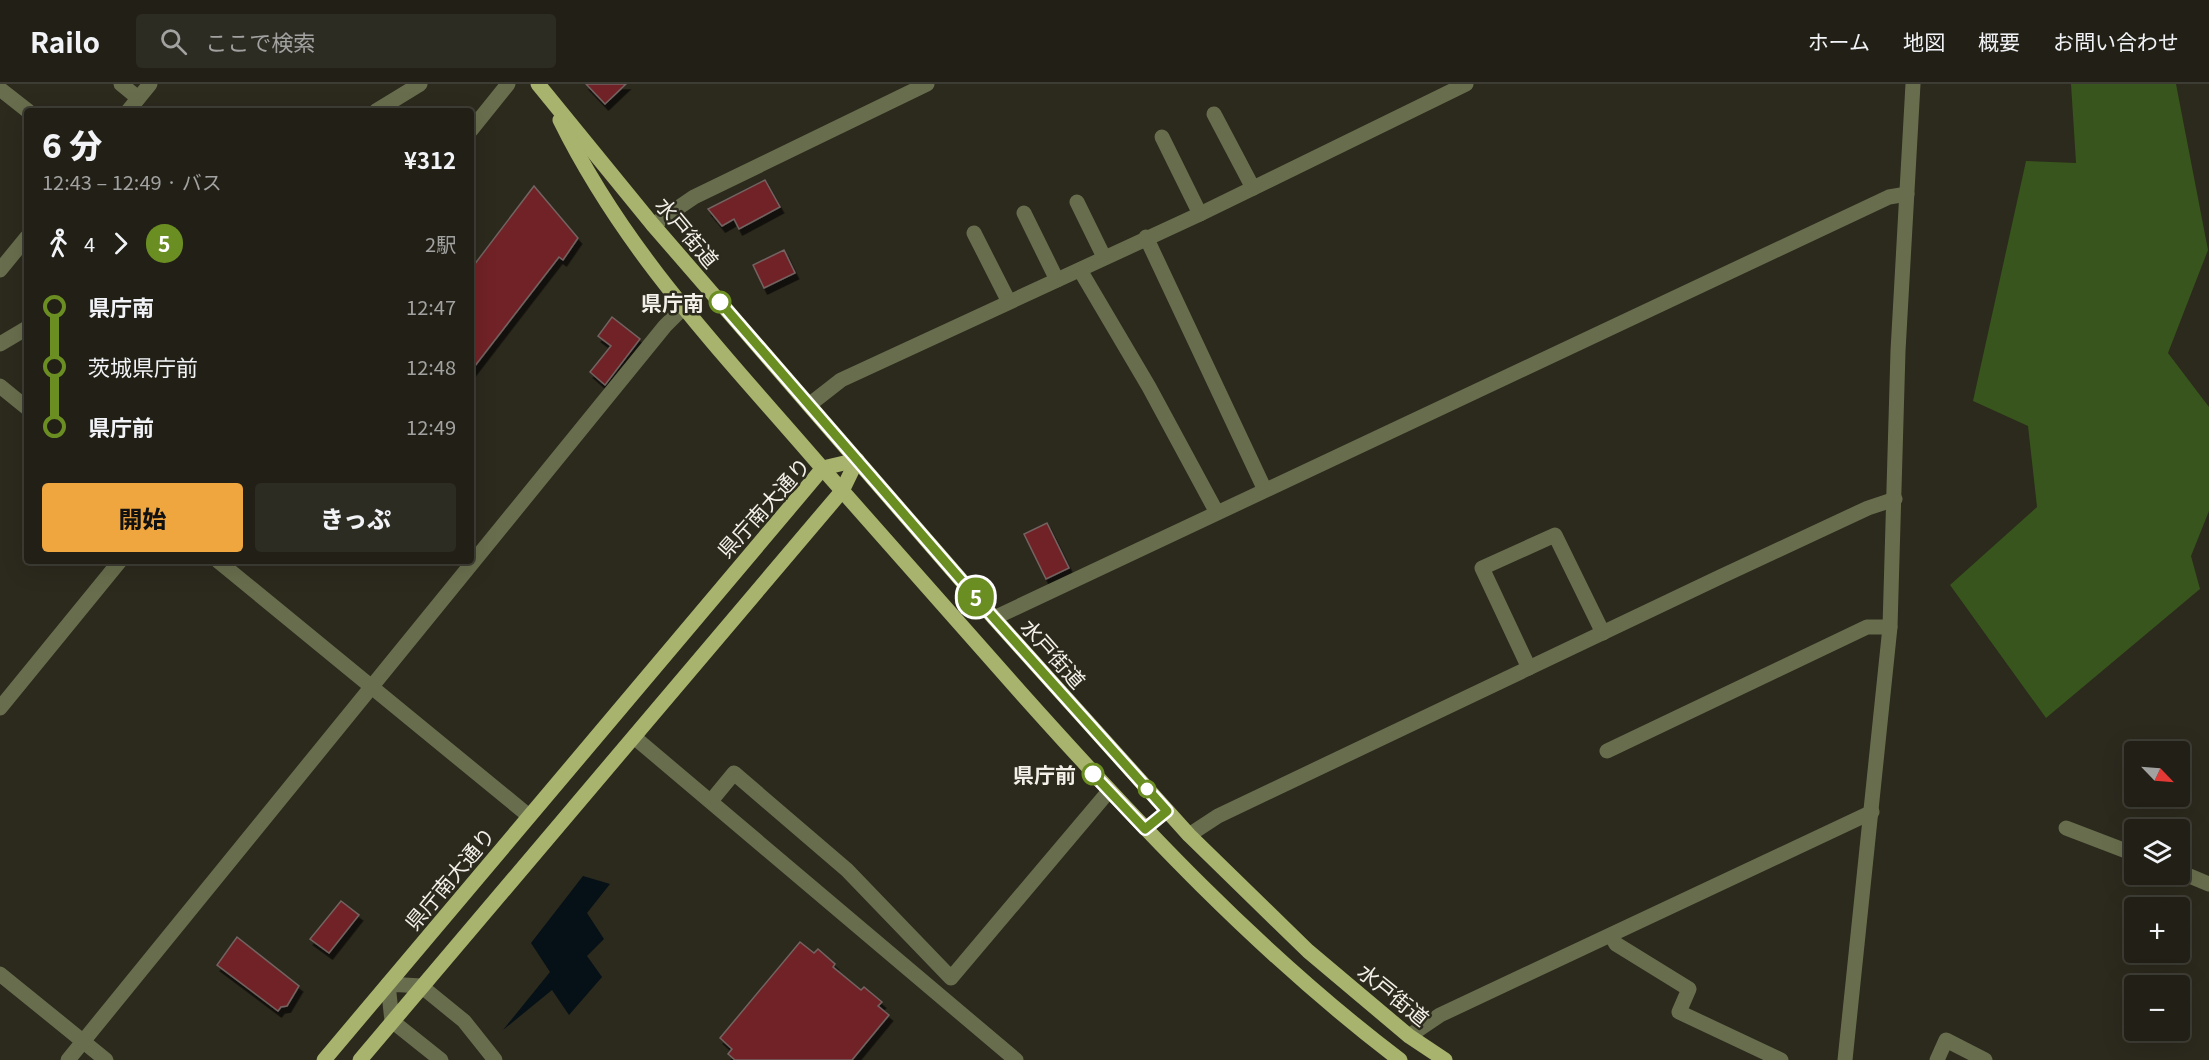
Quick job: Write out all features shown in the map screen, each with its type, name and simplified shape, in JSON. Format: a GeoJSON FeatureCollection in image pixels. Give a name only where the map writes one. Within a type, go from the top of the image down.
{"type":"FeatureCollection","features":[{"type":"Feature","properties":{"kind":"main road","name":"水戸街道"},"geometry":{"type":"LineString","coordinates":[[538,84],[620,181],[653,225],[808,405],[994,618],[1189,835],[1275,921],[1409,1036],[1445,1060]]}},
{"type":"Feature","properties":{"kind":"main road","name":"水戸街道"},"geometry":{"type":"LineString","coordinates":[[551,101],[587,173],[682,309],[842,491],[1145,829],[1291,972],[1400,1060]]}},
{"type":"Feature","properties":{"kind":"main road","name":"県庁南大通り"},"geometry":{"type":"LineString","coordinates":[[324,1060],[822,468],[857,460]]}},
{"type":"Feature","properties":{"kind":"main road"},"geometry":{"type":"LineString","coordinates":[[360,1060],[842,491],[857,460]]}},
{"type":"Feature","properties":{"kind":"main road"},"geometry":{"type":"LineString","coordinates":[[1145,829],[1167,811]]}},
{"type":"Feature","properties":{"kind":"street"},"geometry":{"type":"LineString","coordinates":[[122,84],[138,98]]}},
{"type":"Feature","properties":{"kind":"street"},"geometry":{"type":"LineString","coordinates":[[130,108],[150,84]]}},
{"type":"Feature","properties":{"kind":"street"},"geometry":{"type":"LineString","coordinates":[[381,108],[420,84]]}},
{"type":"Feature","properties":{"kind":"street"},"geometry":{"type":"LineString","coordinates":[[474,125],[508,84]]}},
{"type":"Feature","properties":{"kind":"street"},"geometry":{"type":"LineString","coordinates":[[653,225],[694,197],[927,84]]}},
{"type":"Feature","properties":{"kind":"street"},"geometry":{"type":"LineString","coordinates":[[808,405],[841,380],[1080,270],[1104,256],[1200,214],[1466,84]]}},
{"type":"Feature","properties":{"kind":"street"},"geometry":{"type":"LineString","coordinates":[[1845,1060],[1890,627],[1898,351],[1913,84]]}},
{"type":"Feature","properties":{"kind":"street"},"geometry":{"type":"LineString","coordinates":[[0,89],[24,108]]}},
{"type":"Feature","properties":{"kind":"street"},"geometry":{"type":"LineString","coordinates":[[1214,114],[1253,188]]}},
{"type":"Feature","properties":{"kind":"street"},"geometry":{"type":"LineString","coordinates":[[1162,137],[1200,214]]}},
{"type":"Feature","properties":{"kind":"street"},"geometry":{"type":"LineString","coordinates":[[994,618],[1264,488],[1889,197],[1907,194]]}},
{"type":"Feature","properties":{"kind":"street"},"geometry":{"type":"LineString","coordinates":[[1077,202],[1104,256]]}},
{"type":"Feature","properties":{"kind":"street"},"geometry":{"type":"LineString","coordinates":[[1024,213],[1057,280]]}},
{"type":"Feature","properties":{"kind":"street"},"geometry":{"type":"LineString","coordinates":[[974,233],[1009,302]]}},
{"type":"Feature","properties":{"kind":"street"},"geometry":{"type":"LineString","coordinates":[[1146,237],[1264,488]]}},
{"type":"Feature","properties":{"kind":"street"},"geometry":{"type":"LineString","coordinates":[[0,270],[24,241]]}},
{"type":"Feature","properties":{"kind":"street"},"geometry":{"type":"LineString","coordinates":[[1080,270],[1149,387],[1216,511]]}},
{"type":"Feature","properties":{"kind":"street"},"geometry":{"type":"LineString","coordinates":[[474,561],[657,335],[682,309]]}},
{"type":"Feature","properties":{"kind":"street"},"geometry":{"type":"LineString","coordinates":[[0,344],[24,330]]}},
{"type":"Feature","properties":{"kind":"street"},"geometry":{"type":"LineString","coordinates":[[0,386],[24,406]]}},
{"type":"Feature","properties":{"kind":"street"},"geometry":{"type":"LineString","coordinates":[[1189,835],[1218,816],[1847,518],[1895,499]]}},
{"type":"Feature","properties":{"kind":"street"},"geometry":{"type":"LineString","coordinates":[[1529,668],[1482,568],[1555,535],[1603,633]]}},
{"type":"Feature","properties":{"kind":"street"},"geometry":{"type":"LineString","coordinates":[[0,708],[118,564]]}},
{"type":"Feature","properties":{"kind":"street"},"geometry":{"type":"LineString","coordinates":[[222,564],[529,816]]}},
{"type":"Feature","properties":{"kind":"street"},"geometry":{"type":"LineString","coordinates":[[68,1060],[472,564]]}},
{"type":"Feature","properties":{"kind":"street"},"geometry":{"type":"LineString","coordinates":[[1607,751],[1867,627],[1890,627]]}},
{"type":"Feature","properties":{"kind":"street"},"geometry":{"type":"LineString","coordinates":[[634,737],[1016,1060]]}},
{"type":"Feature","properties":{"kind":"street"},"geometry":{"type":"LineString","coordinates":[[711,801],[734,773],[847,870],[951,978],[1109,791]]}},
{"type":"Feature","properties":{"kind":"street"},"geometry":{"type":"LineString","coordinates":[[1409,1036],[1440,1015],[1872,812]]}},
{"type":"Feature","properties":{"kind":"street"},"geometry":{"type":"LineString","coordinates":[[2066,828],[2124,850]]}},
{"type":"Feature","properties":{"kind":"street"},"geometry":{"type":"LineString","coordinates":[[2190,876],[2209,884]]}},
{"type":"Feature","properties":{"kind":"street"},"geometry":{"type":"LineString","coordinates":[[1611,935],[1616,944],[1689,989],[1679,1012],[1781,1060]]}},
{"type":"Feature","properties":{"kind":"street"},"geometry":{"type":"LineString","coordinates":[[0,974],[106,1060]]}},
{"type":"Feature","properties":{"kind":"street"},"geometry":{"type":"LineString","coordinates":[[441,1060],[392,1021],[388,984],[421,986],[464,1021],[494,1060]]}},
{"type":"Feature","properties":{"kind":"street"},"geometry":{"type":"LineString","coordinates":[[1937,1060],[1946,1040],[1985,1060]]}},
{"type":"Feature","properties":{"kind":"green space"},"geometry":{"type":"Polygon","coordinates":[[[2071,84],[2176,84],[2208,250],[2168,353],[2209,407],[2209,511],[2191,556],[2200,589],[2046,718],[1950,585],[2037,507],[2028,426],[1973,401],[2026,161],[2076,163],[2071,84]]]}},
{"type":"Feature","properties":{"kind":"shaded area"},"geometry":{"type":"Polygon","coordinates":[[[583,876],[610,884],[587,913],[604,939],[587,956],[602,977],[569,1015],[552,990],[503,1030],[550,972],[531,943],[583,876]]]}},
{"type":"Feature","properties":{"kind":"building"},"geometry":{"type":"Polygon","coordinates":[[[586,84],[626,84],[605,104],[586,84]]]}},
{"type":"Feature","properties":{"kind":"building"},"geometry":{"type":"Polygon","coordinates":[[[765,180],[780,207],[739,229],[734,219],[722,226],[708,209],[765,180]]]}},
{"type":"Feature","properties":{"kind":"building"},"geometry":{"type":"Polygon","coordinates":[[[534,186],[578,238],[563,260],[559,257],[474,367],[474,265],[534,186]]]}},
{"type":"Feature","properties":{"kind":"building"},"geometry":{"type":"Polygon","coordinates":[[[784,250],[795,273],[764,288],[753,265],[784,250]]]}},
{"type":"Feature","properties":{"kind":"building"},"geometry":{"type":"Polygon","coordinates":[[[612,317],[640,339],[605,385],[590,372],[611,346],[598,336],[612,317]]]}},
{"type":"Feature","properties":{"kind":"building"},"geometry":{"type":"Polygon","coordinates":[[[1047,523],[1069,568],[1046,579],[1024,534],[1047,523]]]}},
{"type":"Feature","properties":{"kind":"building"},"geometry":{"type":"Polygon","coordinates":[[[341,901],[359,915],[329,953],[310,939],[341,901]]]}},
{"type":"Feature","properties":{"kind":"building"},"geometry":{"type":"Polygon","coordinates":[[[237,937],[299,986],[287,1006],[281,1007],[278,1011],[217,965],[237,937]]]}},
{"type":"Feature","properties":{"kind":"building"},"geometry":{"type":"Polygon","coordinates":[[[800,942],[814,953],[818,949],[835,964],[833,967],[861,990],[864,987],[882,1002],[878,1006],[889,1015],[852,1060],[735,1060],[728,1054],[732,1049],[720,1038],[800,942]]]}},
{"type":"Feature","properties":{"kind":"bus line","name":"5"},"geometry":{"type":"LineString","coordinates":[[720,302],[994,618],[1167,811],[1145,829],[1093,774]]}},
{"type":"Feature","properties":{"kind":"place","name":"県庁南"},"geometry":{"type":"Point","coordinates":[720,302]}},
{"type":"Feature","properties":{"kind":"place","name":"県庁前"},"geometry":{"type":"Point","coordinates":[1093,774]}}]}
